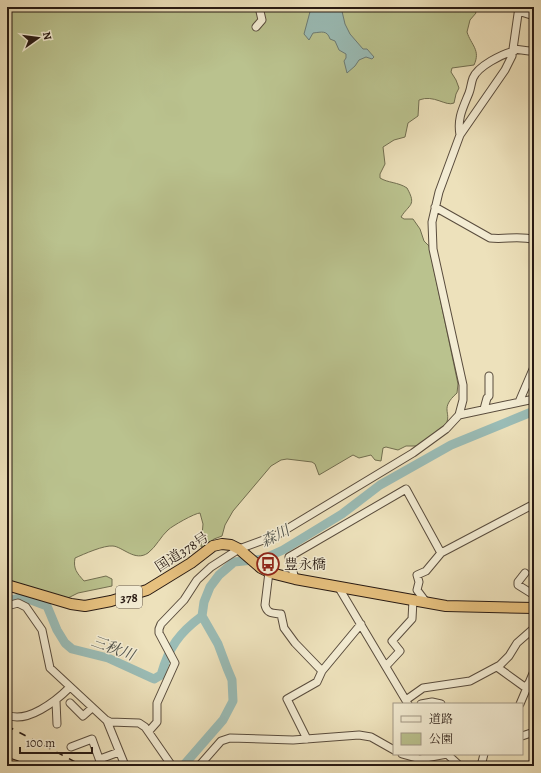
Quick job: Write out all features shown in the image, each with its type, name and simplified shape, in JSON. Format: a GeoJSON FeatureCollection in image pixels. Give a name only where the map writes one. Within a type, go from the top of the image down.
{"type":"FeatureCollection","features":[{"type":"Feature","properties":{"kind":"highway","name":"国道378号"},"geometry":{"type":"LineString","coordinates":[[7,585],[63,602],[92,605],[126,598],[147,590],[191,563],[213,546],[227,544],[242,551],[265,570],[295,579],[446,606],[534,608]]}},
{"type":"Feature","properties":{"kind":"highway"},"geometry":{"type":"LineString","coordinates":[[7,763],[16,766]]}},
{"type":"Feature","properties":{"kind":"street"},"geometry":{"type":"LineString","coordinates":[[256,27],[262,20],[259,7]]}},
{"type":"Feature","properties":{"kind":"street"},"geometry":{"type":"LineString","coordinates":[[149,731],[155,725],[157,704],[174,666],[172,654],[163,642],[159,633],[160,626],[184,600],[197,580],[211,567],[277,535],[413,453],[446,429],[459,415],[463,400],[463,385],[433,249],[432,222],[435,207],[460,135],[505,70],[514,50],[518,9],[534,16]]}},
{"type":"Feature","properties":{"kind":"street"},"geometry":{"type":"LineString","coordinates":[[460,135],[458,124],[460,114],[469,94],[473,77],[485,64],[514,50],[534,50]]}},
{"type":"Feature","properties":{"kind":"street"},"geometry":{"type":"LineString","coordinates":[[435,207],[490,238],[500,240],[525,238],[534,240]]}},
{"type":"Feature","properties":{"kind":"street"},"geometry":{"type":"LineString","coordinates":[[519,402],[533,372]]}},
{"type":"Feature","properties":{"kind":"street"},"geometry":{"type":"LineString","coordinates":[[484,409],[489,396],[489,376]]}},
{"type":"Feature","properties":{"kind":"street"},"geometry":{"type":"LineString","coordinates":[[7,389],[7,395]]}},
{"type":"Feature","properties":{"kind":"street"},"geometry":{"type":"LineString","coordinates":[[459,415],[534,399]]}},
{"type":"Feature","properties":{"kind":"street"},"geometry":{"type":"LineString","coordinates":[[295,579],[289,557],[406,489],[441,553]]}},
{"type":"Feature","properties":{"kind":"street"},"geometry":{"type":"LineString","coordinates":[[426,602],[417,590],[419,582],[417,575],[426,571],[441,553],[534,504]]}},
{"type":"Feature","properties":{"kind":"street"},"geometry":{"type":"LineString","coordinates":[[265,570],[266,609],[270,613],[281,614],[284,628],[294,643],[322,672]]}},
{"type":"Feature","properties":{"kind":"street"},"geometry":{"type":"LineString","coordinates":[[525,573],[518,582],[518,585],[534,595]]}},
{"type":"Feature","properties":{"kind":"street"},"geometry":{"type":"LineString","coordinates":[[339,588],[407,702],[424,688],[470,681],[504,663],[517,643],[534,628]]}},
{"type":"Feature","properties":{"kind":"street"},"geometry":{"type":"LineString","coordinates":[[386,666],[400,651],[392,641],[412,619],[413,600]]}},
{"type":"Feature","properties":{"kind":"street"},"geometry":{"type":"LineString","coordinates":[[7,606],[18,603],[26,607],[42,630],[50,668],[69,688],[107,721],[124,763]]}},
{"type":"Feature","properties":{"kind":"street"},"geometry":{"type":"LineString","coordinates":[[307,739],[287,699],[315,683],[322,672],[361,624]]}},
{"type":"Feature","properties":{"kind":"street"},"geometry":{"type":"LineString","coordinates":[[497,667],[534,691]]}},
{"type":"Feature","properties":{"kind":"street"},"geometry":{"type":"LineString","coordinates":[[520,703],[534,672]]}},
{"type":"Feature","properties":{"kind":"street"},"geometry":{"type":"LineString","coordinates":[[7,715],[17,718],[56,701],[69,688]]}},
{"type":"Feature","properties":{"kind":"street"},"geometry":{"type":"LineString","coordinates":[[56,701],[57,724]]}},
{"type":"Feature","properties":{"kind":"street"},"geometry":{"type":"LineString","coordinates":[[70,703],[83,716],[92,708]]}},
{"type":"Feature","properties":{"kind":"street"},"geometry":{"type":"LineString","coordinates":[[426,703],[436,703]]}},
{"type":"Feature","properties":{"kind":"street"},"geometry":{"type":"LineString","coordinates":[[107,721],[139,723],[149,731],[172,766]]}},
{"type":"Feature","properties":{"kind":"street"},"geometry":{"type":"LineString","coordinates":[[523,736],[534,732]]}},
{"type":"Feature","properties":{"kind":"street"},"geometry":{"type":"LineString","coordinates":[[202,765],[217,745],[225,739],[307,739],[365,736],[393,750]]}},
{"type":"Feature","properties":{"kind":"street"},"geometry":{"type":"LineString","coordinates":[[71,747],[92,740],[101,762],[119,752]]}},
{"type":"Feature","properties":{"kind":"street"},"geometry":{"type":"LineString","coordinates":[[406,755],[420,759],[448,755],[460,766]]}},
{"type":"Feature","properties":{"kind":"street"},"geometry":{"type":"LineString","coordinates":[[482,766],[484,755]]}},
{"type":"Feature","properties":{"kind":"green space"},"geometry":{"type":"Polygon","coordinates":[[[7,7],[468,7],[475,10],[476,13],[470,20],[467,32],[476,51],[476,60],[474,65],[452,68],[451,72],[459,88],[454,103],[451,104],[430,98],[419,100],[418,116],[408,123],[405,137],[394,140],[383,147],[385,164],[380,174],[380,178],[383,180],[407,188],[412,202],[401,217],[404,219],[413,219],[420,229],[424,241],[429,246],[458,384],[457,393],[447,407],[448,416],[446,424],[417,446],[406,446],[398,450],[386,447],[383,448],[381,461],[375,460],[371,455],[359,458],[353,455],[319,475],[315,464],[312,462],[287,459],[281,460],[271,466],[233,511],[225,525],[222,536],[214,539],[203,547],[201,547],[203,524],[200,513],[189,517],[170,528],[165,532],[151,551],[143,555],[134,555],[117,547],[109,546],[94,550],[75,558],[76,571],[84,581],[106,576],[112,579],[112,586],[78,593],[68,598],[62,598],[13,584],[7,580],[7,7]]]}},
{"type":"Feature","properties":{"kind":"water"},"geometry":{"type":"Polygon","coordinates":[[[341,7],[345,24],[350,34],[363,49],[367,49],[374,57],[372,59],[366,57],[359,60],[347,73],[344,61],[346,54],[339,50],[335,41],[330,39],[324,32],[313,33],[309,40],[304,34],[311,8],[341,7]]]}},
{"type":"Feature","properties":{"kind":"waterway","name":"森川"},"geometry":{"type":"LineString","coordinates":[[183,766],[223,720],[233,701],[232,680],[218,644],[202,616],[204,602],[210,587],[219,575],[234,562],[263,559],[283,550],[342,514],[380,485],[451,445],[534,411]]}},
{"type":"Feature","properties":{"kind":"waterway","name":"三秋川"},"geometry":{"type":"LineString","coordinates":[[7,601],[23,597],[47,606],[57,630],[65,643],[72,649],[108,658],[154,679],[161,675],[171,649],[176,641],[187,628],[202,616]]}},
{"type":"Feature","properties":{"kind":"railway"},"geometry":{"type":"LineString","coordinates":[[7,726],[83,766]]}},
{"type":"Feature","properties":{"kind":"place","name":"豊永橋"},"geometry":{"type":"Point","coordinates":[268,564]}}]}
